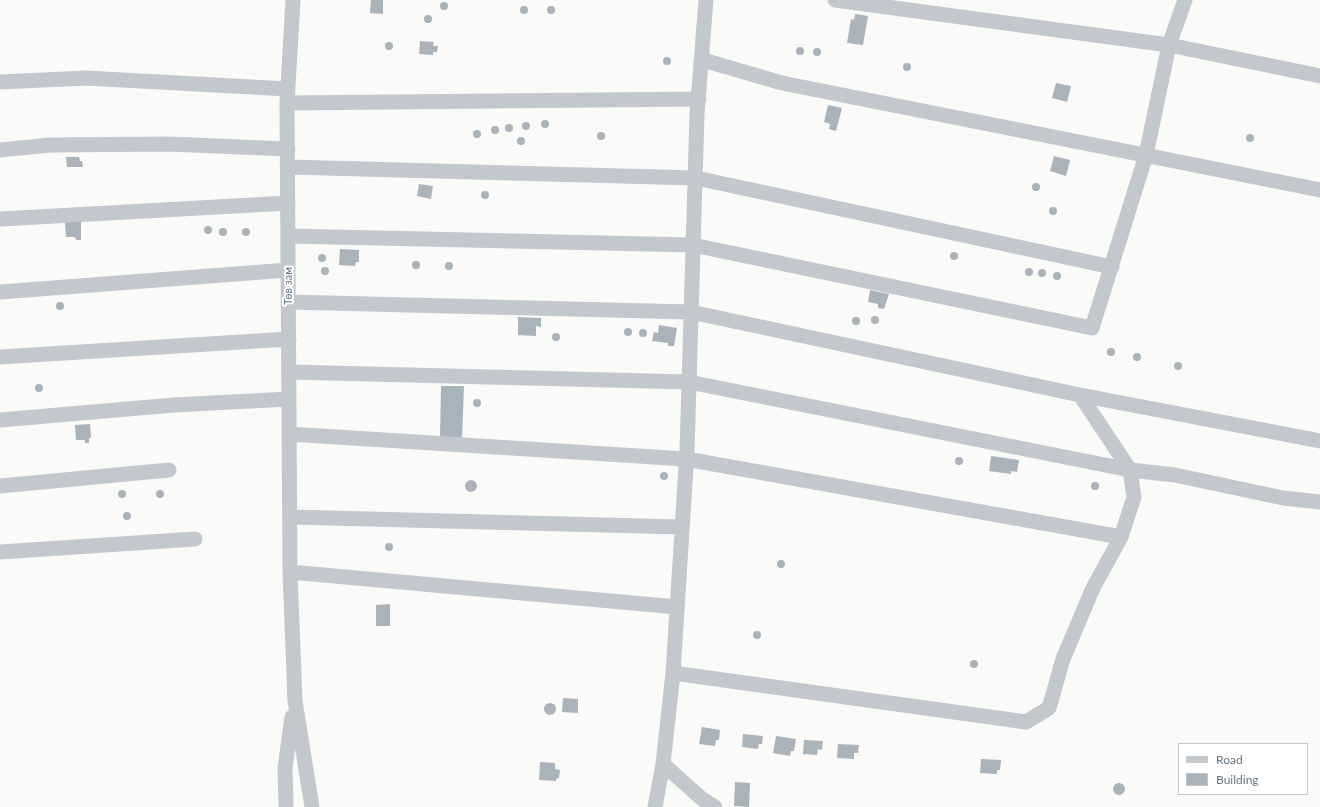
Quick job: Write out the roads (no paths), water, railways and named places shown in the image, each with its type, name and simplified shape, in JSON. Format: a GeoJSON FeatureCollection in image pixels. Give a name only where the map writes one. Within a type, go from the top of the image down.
{"type":"FeatureCollection","features":[{"type":"Feature","properties":{"kind":"street","name":"Төв зам"},"geometry":{"type":"LineString","coordinates":[[293,0],[288,96],[288,302],[290,572],[294,701]]}},
{"type":"Feature","properties":{"kind":"street"},"geometry":{"type":"LineString","coordinates":[[655,807],[663,764],[673,673],[686,459],[699,99],[703,60],[706,0]]}},
{"type":"Feature","properties":{"kind":"street"},"geometry":{"type":"LineString","coordinates":[[835,0],[1169,45],[1320,76]]}},
{"type":"Feature","properties":{"kind":"street"},"geometry":{"type":"LineString","coordinates":[[288,236],[693,245],[1092,328],[1146,155],[1169,45],[1185,0]]}},
{"type":"Feature","properties":{"kind":"street"},"geometry":{"type":"LineString","coordinates":[[703,60],[782,82],[1320,190]]}},
{"type":"Feature","properties":{"kind":"street"},"geometry":{"type":"LineString","coordinates":[[0,82],[86,78],[288,96],[699,99]]}},
{"type":"Feature","properties":{"kind":"street"},"geometry":{"type":"LineString","coordinates":[[0,150],[50,145],[160,144],[288,149]]}},
{"type":"Feature","properties":{"kind":"street"},"geometry":{"type":"LineString","coordinates":[[288,167],[696,178],[1112,267]]}},
{"type":"Feature","properties":{"kind":"street"},"geometry":{"type":"LineString","coordinates":[[0,219],[288,203]]}},
{"type":"Feature","properties":{"kind":"street"},"geometry":{"type":"LineString","coordinates":[[0,292],[288,270]]}},
{"type":"Feature","properties":{"kind":"street"},"geometry":{"type":"LineString","coordinates":[[288,302],[691,312],[1080,395],[1320,441]]}},
{"type":"Feature","properties":{"kind":"street"},"geometry":{"type":"LineString","coordinates":[[0,357],[289,339]]}},
{"type":"Feature","properties":{"kind":"street"},"geometry":{"type":"LineString","coordinates":[[289,372],[689,382],[1130,470],[1175,475],[1283,498],[1320,502]]}},
{"type":"Feature","properties":{"kind":"street"},"geometry":{"type":"LineString","coordinates":[[673,673],[1026,722],[1049,708],[1063,659],[1093,588],[1121,537],[1134,497],[1130,470],[1080,395]]}},
{"type":"Feature","properties":{"kind":"street"},"geometry":{"type":"LineString","coordinates":[[0,420],[174,405],[289,399]]}},
{"type":"Feature","properties":{"kind":"street"},"geometry":{"type":"LineString","coordinates":[[289,434],[686,459],[1121,537]]}},
{"type":"Feature","properties":{"kind":"street"},"geometry":{"type":"LineString","coordinates":[[0,486],[169,470]]}},
{"type":"Feature","properties":{"kind":"street"},"geometry":{"type":"LineString","coordinates":[[290,517],[682,527]]}},
{"type":"Feature","properties":{"kind":"street"},"geometry":{"type":"LineString","coordinates":[[0,552],[195,539]]}},
{"type":"Feature","properties":{"kind":"street"},"geometry":{"type":"LineString","coordinates":[[290,572],[677,607]]}},
{"type":"Feature","properties":{"kind":"street"},"geometry":{"type":"LineString","coordinates":[[286,807],[285,768],[294,701]]}},
{"type":"Feature","properties":{"kind":"street"},"geometry":{"type":"LineString","coordinates":[[294,701],[312,807]]}},
{"type":"Feature","properties":{"kind":"street"},"geometry":{"type":"LineString","coordinates":[[663,764],[701,798],[715,807]]}}]}
